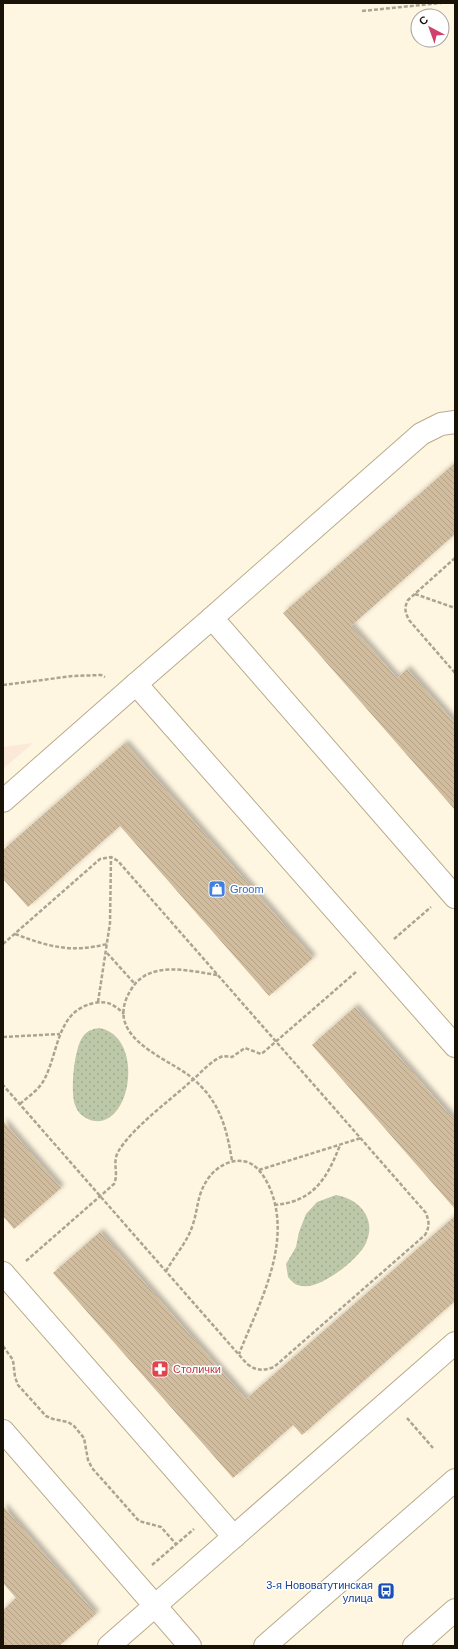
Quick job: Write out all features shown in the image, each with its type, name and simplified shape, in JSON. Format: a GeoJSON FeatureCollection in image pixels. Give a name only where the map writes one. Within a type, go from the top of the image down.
{"type":"FeatureCollection","features":[{"type":"Feature","properties":{"kind":"street"},"geometry":{"type":"LineString","coordinates":[[3,801],[421,434],[441,424],[455,422]]}},
{"type":"Feature","properties":{"kind":"street"},"geometry":{"type":"LineString","coordinates":[[212,618],[452,894]]}},
{"type":"Feature","properties":{"kind":"street"},"geometry":{"type":"LineString","coordinates":[[132,688],[455,1046]]}},
{"type":"Feature","properties":{"kind":"street"},"geometry":{"type":"LineString","coordinates":[[5,1275],[234,1537]]}},
{"type":"Feature","properties":{"kind":"street"},"geometry":{"type":"LineString","coordinates":[[109,1646],[455,1343]]}},
{"type":"Feature","properties":{"kind":"street"},"geometry":{"type":"LineString","coordinates":[[3,1431],[190,1646]]}},
{"type":"Feature","properties":{"kind":"street"},"geometry":{"type":"LineString","coordinates":[[265,1646],[455,1480]]}},
{"type":"Feature","properties":{"kind":"street"},"geometry":{"type":"LineString","coordinates":[[414,1646],[455,1610]]}},
{"type":"Feature","properties":{"kind":"path"},"geometry":{"type":"LineString","coordinates":[[362,11],[441,3]]}},
{"type":"Feature","properties":{"kind":"path"},"geometry":{"type":"LineString","coordinates":[[455,558],[408,600],[405,607],[405,613],[409,620],[455,673]]}},
{"type":"Feature","properties":{"kind":"path"},"geometry":{"type":"LineString","coordinates":[[415,594],[455,608]]}},
{"type":"Feature","properties":{"kind":"path"},"geometry":{"type":"LineString","coordinates":[[3,685],[73,676],[101,675],[132,688]]}},
{"type":"Feature","properties":{"kind":"path"},"geometry":{"type":"LineString","coordinates":[[98,1002],[107,944],[111,896],[111,857]]}},
{"type":"Feature","properties":{"kind":"path"},"geometry":{"type":"LineString","coordinates":[[3,944],[100,859],[111,857],[118,861],[426,1213],[430,1222],[429,1228],[425,1235],[274,1367],[263,1371],[254,1369],[239,1354],[3,1085]]}},
{"type":"Feature","properties":{"kind":"path"},"geometry":{"type":"LineString","coordinates":[[5,1275],[114,1184],[116,1179],[116,1160],[124,1143],[138,1128],[218,1058],[222,1056],[229,1057],[244,1048],[260,1054],[276,1042],[375,956],[452,894]]}},
{"type":"Feature","properties":{"kind":"path"},"geometry":{"type":"LineString","coordinates":[[15,934],[48,946],[65,948],[86,948],[107,944]]}},
{"type":"Feature","properties":{"kind":"path"},"geometry":{"type":"LineString","coordinates":[[106,952],[135,984]]}},
{"type":"Feature","properties":{"kind":"path"},"geometry":{"type":"LineString","coordinates":[[218,975],[164,969],[148,974],[135,984],[126,997],[124,1014],[128,1029],[138,1042],[151,1053],[194,1079],[207,1093],[219,1112],[227,1132],[232,1161]]}},
{"type":"Feature","properties":{"kind":"path"},"geometry":{"type":"LineString","coordinates":[[20,1104],[36,1091],[45,1078],[60,1034],[70,1016],[78,1009],[98,1002],[108,1003],[117,1006],[124,1014]]}},
{"type":"Feature","properties":{"kind":"path"},"geometry":{"type":"LineString","coordinates":[[3,1036],[60,1034]]}},
{"type":"Feature","properties":{"kind":"path"},"geometry":{"type":"LineString","coordinates":[[259,1170],[361,1138]]}},
{"type":"Feature","properties":{"kind":"path"},"geometry":{"type":"LineString","coordinates":[[274,1205],[288,1204],[300,1200],[312,1192],[323,1180],[333,1164],[340,1145]]}},
{"type":"Feature","properties":{"kind":"path"},"geometry":{"type":"LineString","coordinates":[[166,1271],[192,1227],[201,1190],[211,1175],[224,1164],[232,1161],[249,1163],[259,1170],[272,1193],[277,1220],[277,1248],[270,1275],[239,1354]]}},
{"type":"Feature","properties":{"kind":"path"},"geometry":{"type":"LineString","coordinates":[[3,1346],[13,1360],[16,1381],[33,1402],[49,1418],[68,1422],[74,1426],[84,1438],[88,1460],[92,1468],[139,1521],[161,1527],[176,1544]]}},
{"type":"Feature","properties":{"kind":"path"},"geometry":{"type":"LineString","coordinates":[[390,1400],[432,1448]]}},
{"type":"Feature","properties":{"kind":"path"},"geometry":{"type":"LineString","coordinates":[[134,1582],[213,1512]]}},
{"type":"Feature","properties":{"kind":"shaded area"},"geometry":{"type":"Polygon","coordinates":[[[33,743],[3,769],[3,747],[33,743]]]}},
{"type":"Feature","properties":{"kind":"green space"},"geometry":{"type":"Polygon","coordinates":[[[99,1028],[113,1034],[123,1046],[128,1062],[128,1079],[125,1095],[118,1109],[108,1118],[95,1121],[83,1116],[76,1108],[73,1079],[78,1047],[81,1039],[88,1032],[99,1028]]]}},
{"type":"Feature","properties":{"kind":"green space"},"geometry":{"type":"Polygon","coordinates":[[[336,1195],[352,1201],[364,1211],[369,1226],[369,1234],[366,1243],[356,1257],[339,1272],[329,1278],[311,1286],[301,1286],[296,1284],[288,1277],[286,1264],[296,1247],[299,1232],[306,1214],[317,1202],[336,1195]]]}},
{"type":"Feature","properties":{"kind":"building"},"geometry":{"type":"Polygon","coordinates":[[[455,463],[455,534],[351,626],[397,678],[407,669],[455,723],[455,810],[283,613],[455,463]]]}},
{"type":"Feature","properties":{"kind":"building"},"geometry":{"type":"Polygon","coordinates":[[[125,743],[313,958],[269,996],[120,826],[28,907],[3,879],[3,850],[125,743]]]}},
{"type":"Feature","properties":{"kind":"building"},"geometry":{"type":"Polygon","coordinates":[[[355,1007],[455,1121],[455,1209],[312,1045],[355,1007]]]}},
{"type":"Feature","properties":{"kind":"building"},"geometry":{"type":"Polygon","coordinates":[[[3,1121],[61,1188],[14,1229],[3,1216],[3,1121]]]}},
{"type":"Feature","properties":{"kind":"building"},"geometry":{"type":"Polygon","coordinates":[[[455,1216],[455,1301],[302,1435],[293,1425],[233,1478],[53,1273],[100,1232],[246,1399],[455,1216]]]}},
{"type":"Feature","properties":{"kind":"building"},"geometry":{"type":"Polygon","coordinates":[[[3,1506],[96,1614],[59,1646],[3,1646],[3,1610],[16,1598],[3,1583],[3,1506]]]}},
{"type":"Feature","properties":{"kind":"place","name":"Groom"},"geometry":{"type":"Point","coordinates":[217,889]}},
{"type":"Feature","properties":{"kind":"place","name":"Столички"},"geometry":{"type":"Point","coordinates":[160,1369]}},
{"type":"Feature","properties":{"kind":"place","name":"3-я Нововатутинская улица"},"geometry":{"type":"Point","coordinates":[386,1591]}}]}
